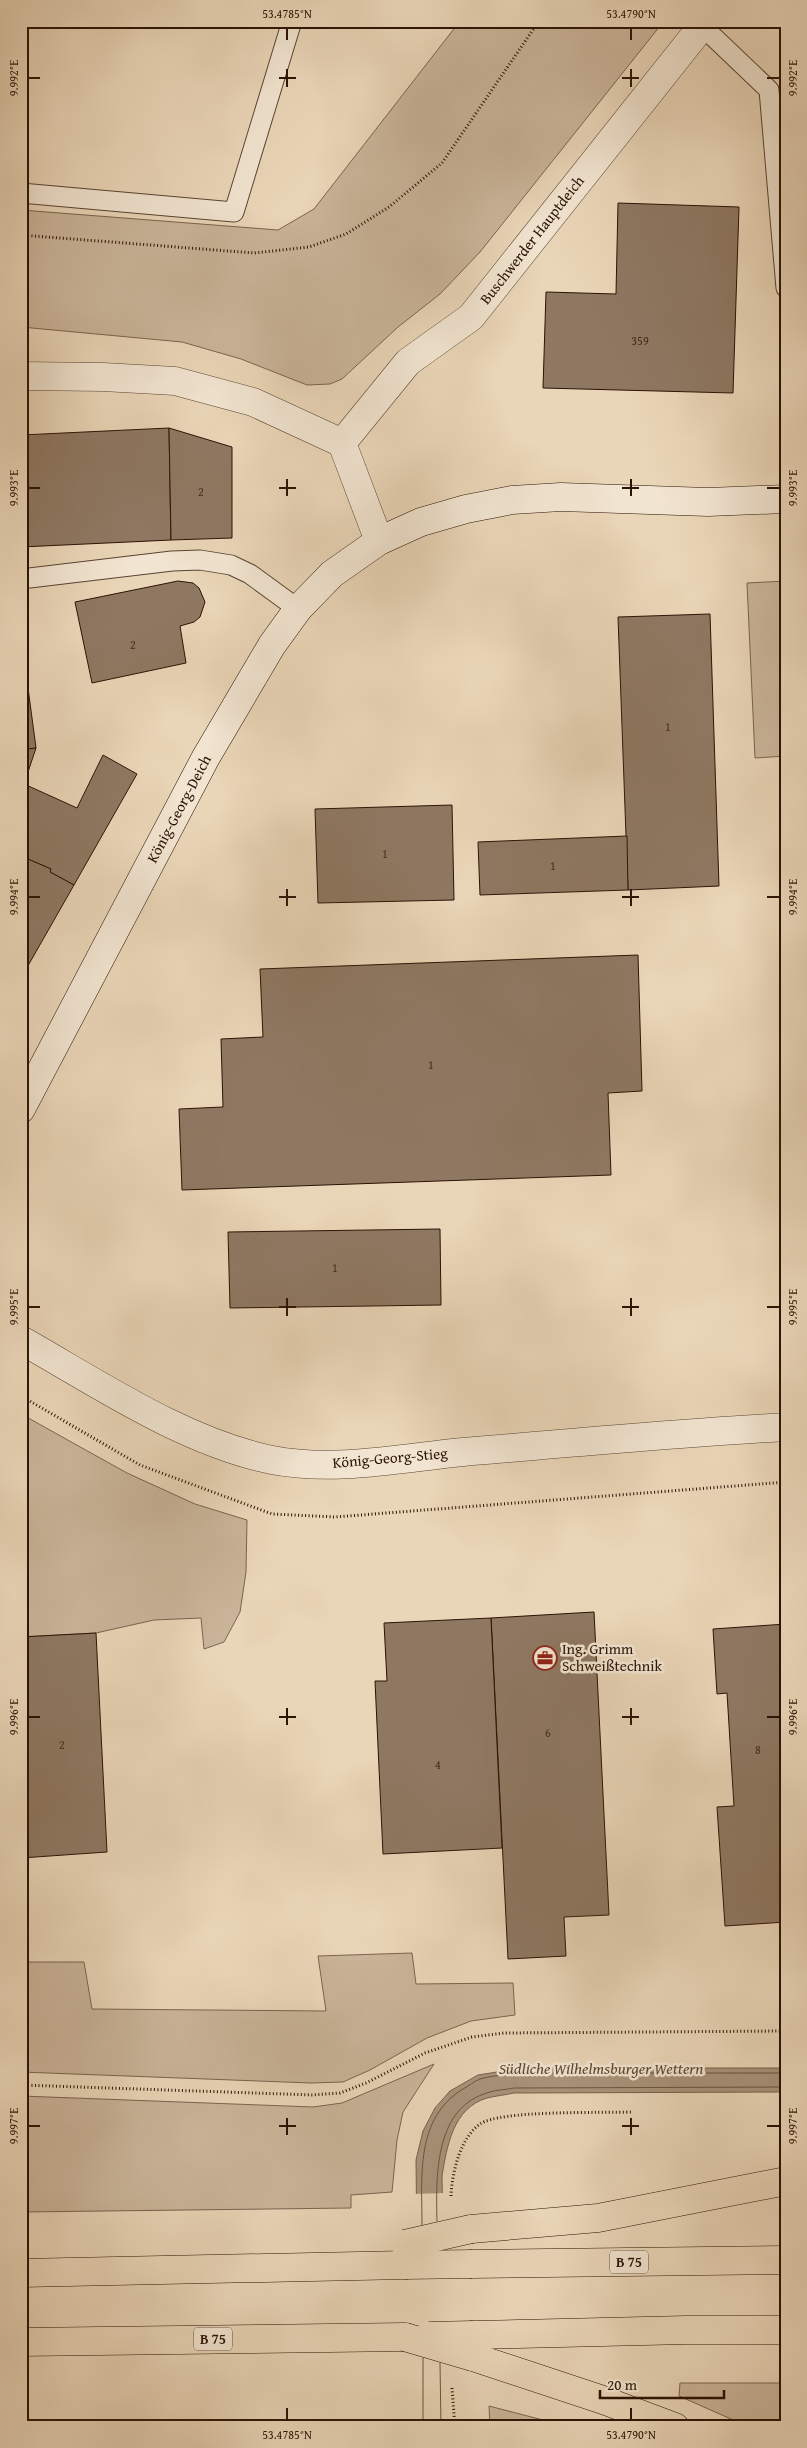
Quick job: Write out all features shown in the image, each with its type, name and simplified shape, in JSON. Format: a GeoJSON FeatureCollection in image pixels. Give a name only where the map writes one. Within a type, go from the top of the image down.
{"type":"FeatureCollection","features":[{"type":"Feature","properties":{"kind":"highway"},"geometry":{"type":"LineString","coordinates":[[405,2255],[471,2229],[598,2218],[786,2181]]}},
{"type":"Feature","properties":{"kind":"highway","name":"B 75"},"geometry":{"type":"LineString","coordinates":[[21,2273],[306,2267],[405,2255],[472,2264],[786,2260]]}},
{"type":"Feature","properties":{"kind":"highway","name":"B 75"},"geometry":{"type":"LineString","coordinates":[[21,2342],[406,2336],[473,2346],[686,2330],[786,2330]]}},
{"type":"Feature","properties":{"kind":"highway","name":"B 75"},"geometry":{"type":"LineString","coordinates":[[473,2346],[602,2400],[675,2427]]}},
{"type":"Feature","properties":{"kind":"street","name":"Buschwerder Hauptdeich"},"geometry":{"type":"LineString","coordinates":[[342,443],[408,362],[471,317],[704,24]]}},
{"type":"Feature","properties":{"kind":"street"},"geometry":{"type":"LineString","coordinates":[[21,376],[103,376],[175,381],[253,402],[342,443],[379,541]]}},
{"type":"Feature","properties":{"kind":"street","name":"König-Georg-Deich"},"geometry":{"type":"LineString","coordinates":[[21,1109],[206,757],[272,645],[298,609],[332,574],[379,541],[421,522],[466,509],[512,500],[561,497],[708,502],[786,499]]}},
{"type":"Feature","properties":{"kind":"street","name":"König-Georg-Stieg"},"geometry":{"type":"LineString","coordinates":[[21,1340],[139,1406],[212,1443],[274,1460],[333,1464],[662,1434],[786,1427]]}},
{"type":"Feature","properties":{"kind":"lane"},"geometry":{"type":"LineString","coordinates":[[21,193],[234,212],[292,21]]}},
{"type":"Feature","properties":{"kind":"lane"},"geometry":{"type":"LineString","coordinates":[[704,24],[769,90],[786,288]]}},
{"type":"Feature","properties":{"kind":"lane"},"geometry":{"type":"LineString","coordinates":[[21,580],[172,560],[200,560],[231,565],[250,574],[298,609]]}},
{"type":"Feature","properties":{"kind":"path"},"geometry":{"type":"LineString","coordinates":[[21,234],[254,253],[309,247],[346,234],[389,207],[442,163],[539,21]]}},
{"type":"Feature","properties":{"kind":"path"},"geometry":{"type":"LineString","coordinates":[[21,2085],[313,2095],[340,2093],[366,2083],[425,2053],[472,2037],[504,2032],[786,2031]]}},
{"type":"Feature","properties":{"kind":"path"},"geometry":{"type":"LineString","coordinates":[[451,2194],[463,2147],[468,2137],[482,2123],[503,2116],[632,2112]]}},
{"type":"Feature","properties":{"kind":"path"},"geometry":{"type":"LineString","coordinates":[[452,2413],[455,2427]]}},
{"type":"Feature","properties":{"kind":"shaded area"},"geometry":{"type":"Polygon","coordinates":[[[460,21],[664,21],[480,252],[440,294],[398,327],[342,379],[330,384],[307,385],[241,359],[182,342],[21,327],[21,210],[278,230],[314,209],[460,21]]]}},
{"type":"Feature","properties":{"kind":"shaded area"},"geometry":{"type":"Polygon","coordinates":[[[786,581],[786,756],[755,758],[747,583],[786,581]]]}},
{"type":"Feature","properties":{"kind":"shaded area"},"geometry":{"type":"Polygon","coordinates":[[[21,1414],[127,1473],[195,1504],[247,1520],[246,1572],[240,1612],[224,1642],[204,1649],[201,1618],[154,1620],[96,1633],[21,1637],[21,1414]]]}},
{"type":"Feature","properties":{"kind":"shaded area"},"geometry":{"type":"Polygon","coordinates":[[[412,1953],[416,1984],[513,1983],[515,2015],[471,2021],[427,2038],[370,2070],[343,2082],[311,2083],[21,2072],[21,1962],[84,1962],[92,2009],[326,2011],[318,1956],[412,1953]]]}},
{"type":"Feature","properties":{"kind":"shaded area"},"geometry":{"type":"Polygon","coordinates":[[[434,2064],[403,2112],[397,2140],[392,2192],[351,2195],[351,2208],[21,2212],[21,2096],[313,2107],[342,2103],[434,2064]]]}},
{"type":"Feature","properties":{"kind":"shaded area"},"geometry":{"type":"Polygon","coordinates":[[[680,2383],[786,2383],[786,2427],[749,2427],[679,2396],[680,2383]]]}},
{"type":"Feature","properties":{"kind":"shaded area"},"geometry":{"type":"Polygon","coordinates":[[[489,2406],[570,2427],[490,2427],[489,2406]]]}},
{"type":"Feature","properties":{"kind":"shaded area"},"geometry":{"type":"Polygon","coordinates":[[[354,2422],[418,2424],[419,2427],[21,2427],[354,2422]]]}},
{"type":"Feature","properties":{"kind":"water","name":"Südliche Wilhelmsburger Wettern"},"geometry":{"type":"Polygon","coordinates":[[[522,2068],[786,2068],[786,2092],[514,2093],[487,2098],[466,2110],[459,2119],[449,2141],[442,2176],[446,2427],[419,2427],[416,2160],[423,2131],[435,2108],[450,2091],[478,2075],[522,2068]]]}},
{"type":"Feature","properties":{"kind":"pier"},"geometry":{"type":"Polygon","coordinates":[[[444,2193],[448,2420],[416,2420],[414,2194],[444,2193]]]}},
{"type":"Feature","properties":{"kind":"building"},"geometry":{"type":"Polygon","coordinates":[[[618,203],[739,207],[733,393],[543,388],[546,292],[616,294],[618,203]]]}},
{"type":"Feature","properties":{"kind":"building"},"geometry":{"type":"Polygon","coordinates":[[[169,428],[171,540],[21,547],[21,435],[169,428]]]}},
{"type":"Feature","properties":{"kind":"building"},"geometry":{"type":"Polygon","coordinates":[[[169,428],[232,447],[232,538],[171,540],[169,428]]]}},
{"type":"Feature","properties":{"kind":"building"},"geometry":{"type":"Polygon","coordinates":[[[178,581],[193,583],[199,588],[205,602],[200,617],[194,622],[180,626],[186,663],[92,683],[75,602],[178,581]]]}},
{"type":"Feature","properties":{"kind":"building"},"geometry":{"type":"Polygon","coordinates":[[[710,614],[719,886],[628,890],[618,617],[710,614]]]}},
{"type":"Feature","properties":{"kind":"building"},"geometry":{"type":"Polygon","coordinates":[[[21,647],[28,688],[21,689],[21,647]]]}},
{"type":"Feature","properties":{"kind":"building"},"geometry":{"type":"Polygon","coordinates":[[[28,688],[36,748],[21,750],[21,689],[28,688]]]}},
{"type":"Feature","properties":{"kind":"building"},"geometry":{"type":"Polygon","coordinates":[[[36,748],[24,784],[77,808],[103,755],[137,774],[74,885],[50,872],[51,869],[21,856],[21,750],[36,748]]]}},
{"type":"Feature","properties":{"kind":"building"},"geometry":{"type":"Polygon","coordinates":[[[452,805],[454,900],[318,903],[315,809],[452,805]]]}},
{"type":"Feature","properties":{"kind":"building"},"geometry":{"type":"Polygon","coordinates":[[[627,836],[628,890],[480,895],[478,842],[627,836]]]}},
{"type":"Feature","properties":{"kind":"building"},"geometry":{"type":"Polygon","coordinates":[[[21,856],[51,869],[50,872],[74,885],[21,978],[21,856]]]}},
{"type":"Feature","properties":{"kind":"building"},"geometry":{"type":"Polygon","coordinates":[[[638,955],[642,1091],[608,1093],[611,1175],[182,1190],[179,1109],[223,1107],[221,1039],[263,1037],[260,969],[638,955]]]}},
{"type":"Feature","properties":{"kind":"building"},"geometry":{"type":"Polygon","coordinates":[[[440,1229],[441,1305],[230,1308],[228,1232],[440,1229]]]}},
{"type":"Feature","properties":{"kind":"building"},"geometry":{"type":"Polygon","coordinates":[[[594,1612],[609,1915],[564,1917],[566,1956],[508,1959],[491,1618],[594,1612]]]}},
{"type":"Feature","properties":{"kind":"building"},"geometry":{"type":"Polygon","coordinates":[[[491,1618],[502,1848],[383,1854],[375,1681],[387,1681],[384,1623],[491,1618]]]}},
{"type":"Feature","properties":{"kind":"building"},"geometry":{"type":"Polygon","coordinates":[[[786,1624],[786,1922],[725,1926],[717,1807],[734,1806],[727,1693],[717,1694],[713,1629],[786,1624]]]}},
{"type":"Feature","properties":{"kind":"building"},"geometry":{"type":"Polygon","coordinates":[[[96,1633],[107,1852],[21,1858],[21,1637],[96,1633]]]}},
{"type":"Feature","properties":{"kind":"place","name":"Ing. Grimm Schweißtechnik"},"geometry":{"type":"Point","coordinates":[545,1658]}}]}
